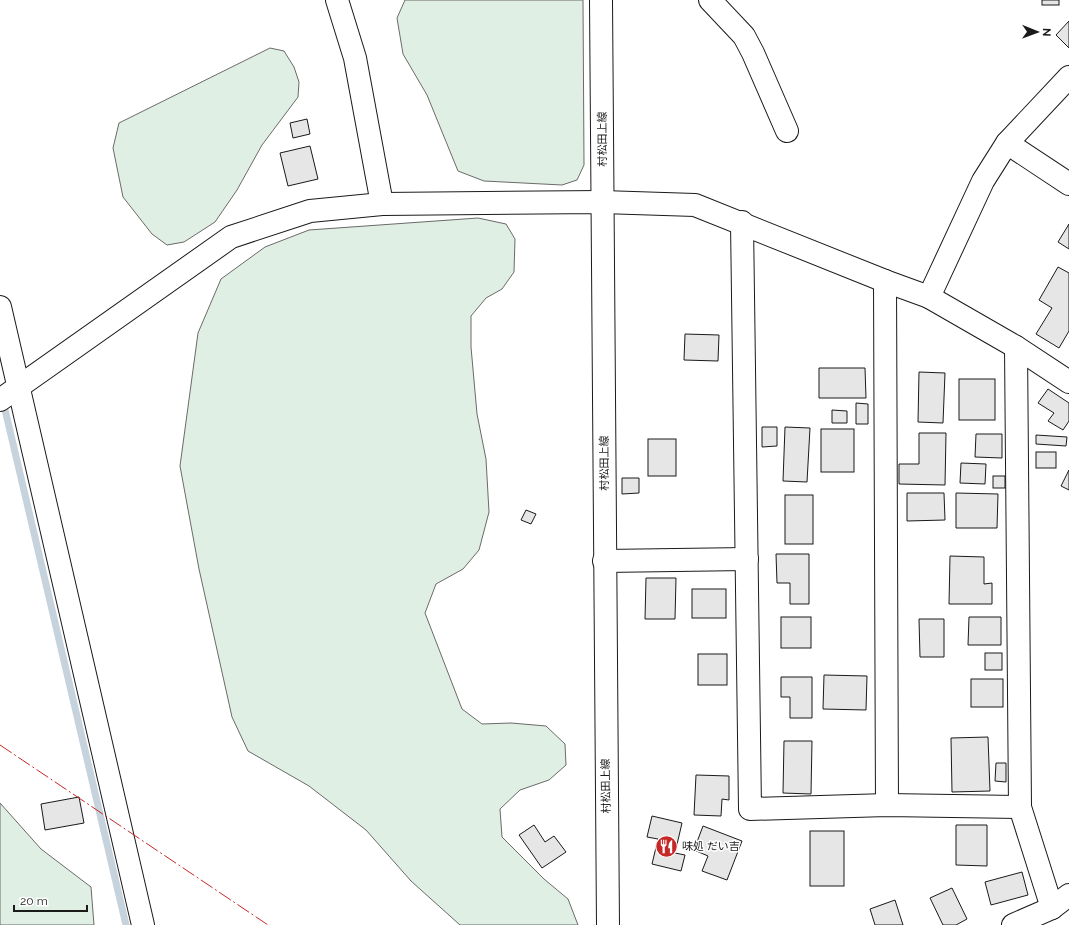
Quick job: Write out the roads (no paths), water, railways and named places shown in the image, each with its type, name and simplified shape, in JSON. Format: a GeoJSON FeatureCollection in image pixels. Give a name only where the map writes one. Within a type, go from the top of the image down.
{"type":"FeatureCollection","features":[{"type":"Feature","properties":{"kind":"street"},"geometry":{"type":"LineString","coordinates":[[337,0],[355,58],[382,204]]}},
{"type":"Feature","properties":{"kind":"street","name":"村松田上線"},"geometry":{"type":"LineString","coordinates":[[601,0],[604,561],[608,925]]}},
{"type":"Feature","properties":{"kind":"street"},"geometry":{"type":"LineString","coordinates":[[710,0],[744,36],[787,131]]}},
{"type":"Feature","properties":{"kind":"street"},"geometry":{"type":"LineString","coordinates":[[929,297],[983,181],[1007,143],[1069,77]]}},
{"type":"Feature","properties":{"kind":"street"},"geometry":{"type":"LineString","coordinates":[[1007,143],[1069,184]]}},
{"type":"Feature","properties":{"kind":"street"},"geometry":{"type":"LineString","coordinates":[[0,400],[231,237],[310,211],[382,204],[602,202],[695,204],[885,281],[929,297],[1016,347],[1069,382]]}},
{"type":"Feature","properties":{"kind":"street"},"geometry":{"type":"LineString","coordinates":[[742,222],[750,808],[887,806],[1020,808]]}},
{"type":"Feature","properties":{"kind":"street"},"geometry":{"type":"LineString","coordinates":[[885,281],[887,806]]}},
{"type":"Feature","properties":{"kind":"street"},"geometry":{"type":"LineString","coordinates":[[0,308],[143,925]]}},
{"type":"Feature","properties":{"kind":"street"},"geometry":{"type":"LineString","coordinates":[[1016,347],[1020,808],[1052,908]]}},
{"type":"Feature","properties":{"kind":"street"},"geometry":{"type":"LineString","coordinates":[[604,561],[746,559]]}},
{"type":"Feature","properties":{"kind":"street"},"geometry":{"type":"LineString","coordinates":[[1013,925],[1052,908],[1069,895]]}},
{"type":"Feature","properties":{"kind":"waterway"},"geometry":{"type":"LineString","coordinates":[[3,401],[126,925]]}},
{"type":"Feature","properties":{"kind":"place","name":"味処 だい吉"},"geometry":{"type":"Point","coordinates":[667,846]}}]}
